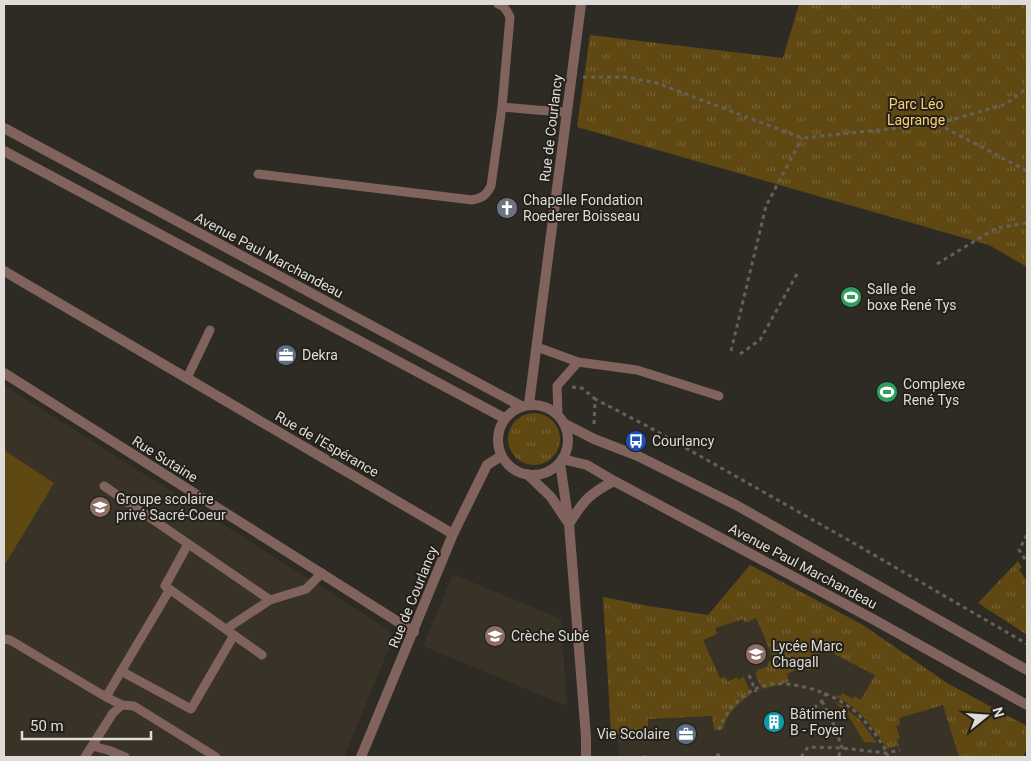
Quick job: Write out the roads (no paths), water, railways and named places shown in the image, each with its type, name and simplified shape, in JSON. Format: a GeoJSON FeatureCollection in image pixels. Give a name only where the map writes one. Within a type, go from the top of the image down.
{"type":"FeatureCollection","features":[{"type":"Feature","properties":{"kind":"street","name":"Rue de Courlancy"},"geometry":{"type":"LineString","coordinates":[[525,405],[536,347],[582,4]]}},
{"type":"Feature","properties":{"kind":"street","name":"Avenue Paul Marchandeau"},"geometry":{"type":"LineString","coordinates":[[4,128],[525,405]]}},
{"type":"Feature","properties":{"kind":"street"},"geometry":{"type":"LineString","coordinates":[[4,151],[504,418]]}},
{"type":"Feature","properties":{"kind":"street"},"geometry":{"type":"LineString","coordinates":[[230,271],[239,254]]}},
{"type":"Feature","properties":{"kind":"street","name":"Rue de l'Espérance"},"geometry":{"type":"LineString","coordinates":[[4,271],[453,534]]}},
{"type":"Feature","properties":{"kind":"street","name":"Rue Sutaine"},"geometry":{"type":"LineString","coordinates":[[4,373],[414,632]]}},
{"type":"Feature","properties":{"kind":"street"},"geometry":{"type":"LineString","coordinates":[[525,405],[544,406],[558,414],[565,424],[568,442],[561,461],[548,471],[538,474],[527,474],[516,471],[501,456],[498,446],[500,426],[504,418],[512,411],[525,405]]}},
{"type":"Feature","properties":{"kind":"street","name":"Avenue Paul Marchandeau"},"geometry":{"type":"LineString","coordinates":[[565,424],[594,439],[638,456],[736,505],[1027,670]]}},
{"type":"Feature","properties":{"kind":"street","name":"Rue de Courlancy"},"geometry":{"type":"LineString","coordinates":[[361,757],[453,534],[487,465],[501,456]]}},
{"type":"Feature","properties":{"kind":"street","name":"Avenue Paul Marchandeau"},"geometry":{"type":"LineString","coordinates":[[561,461],[587,465],[871,618],[1027,705]]}},
{"type":"Feature","properties":{"kind":"street"},"geometry":{"type":"LineString","coordinates":[[561,461],[569,524],[586,757]]}},
{"type":"Feature","properties":{"kind":"street"},"geometry":{"type":"LineString","coordinates":[[527,474],[551,497],[569,524]]}},
{"type":"Feature","properties":{"kind":"street"},"geometry":{"type":"LineString","coordinates":[[569,524],[582,503],[589,496],[614,481]]}},
{"type":"Feature","properties":{"kind":"lane"},"geometry":{"type":"LineString","coordinates":[[258,174],[472,200],[486,195],[491,186],[502,107],[510,17],[507,10],[498,4]]}},
{"type":"Feature","properties":{"kind":"lane"},"geometry":{"type":"LineString","coordinates":[[502,107],[567,112]]}},
{"type":"Feature","properties":{"kind":"lane"},"geometry":{"type":"LineString","coordinates":[[187,378],[210,330]]}},
{"type":"Feature","properties":{"kind":"lane"},"geometry":{"type":"LineString","coordinates":[[536,347],[578,362],[638,370],[719,396]]}},
{"type":"Feature","properties":{"kind":"lane"},"geometry":{"type":"LineString","coordinates":[[558,414],[557,386],[578,362]]}},
{"type":"Feature","properties":{"kind":"lane"},"geometry":{"type":"LineString","coordinates":[[104,486],[270,600]]}},
{"type":"Feature","properties":{"kind":"lane"},"geometry":{"type":"LineString","coordinates":[[188,544],[166,586],[262,656]]}},
{"type":"Feature","properties":{"kind":"lane"},"geometry":{"type":"LineString","coordinates":[[226,629],[270,600],[306,589],[322,574]]}},
{"type":"Feature","properties":{"kind":"lane"},"geometry":{"type":"LineString","coordinates":[[106,697],[170,589]]}},
{"type":"Feature","properties":{"kind":"lane"},"geometry":{"type":"LineString","coordinates":[[121,671],[191,709],[234,635]]}},
{"type":"Feature","properties":{"kind":"lane"},"geometry":{"type":"LineString","coordinates":[[4,639],[10,640],[122,706],[134,706],[216,757]]}},
{"type":"Feature","properties":{"kind":"lane"},"geometry":{"type":"LineString","coordinates":[[85,757],[114,713],[122,706]]}},
{"type":"Feature","properties":{"kind":"lane"},"geometry":{"type":"LineString","coordinates":[[92,746],[125,757]]}},
{"type":"Feature","properties":{"kind":"place","name":"Chapelle Fondation Roederer Boisseau"},"geometry":{"type":"Point","coordinates":[507,208]}},
{"type":"Feature","properties":{"kind":"place","name":"Salle de boxe René Tys"},"geometry":{"type":"Point","coordinates":[851,297]}},
{"type":"Feature","properties":{"kind":"place","name":"Dekra"},"geometry":{"type":"Point","coordinates":[286,355]}},
{"type":"Feature","properties":{"kind":"place","name":"Complexe René Tys"},"geometry":{"type":"Point","coordinates":[887,392]}},
{"type":"Feature","properties":{"kind":"place","name":"Courlancy"},"geometry":{"type":"Point","coordinates":[636,441]}},
{"type":"Feature","properties":{"kind":"place","name":"Groupe scolaire privé Sacré-Coeur"},"geometry":{"type":"Point","coordinates":[100,507]}},
{"type":"Feature","properties":{"kind":"place","name":"Crèche Subé"},"geometry":{"type":"Point","coordinates":[495,636]}},
{"type":"Feature","properties":{"kind":"place","name":"Lycée Marc Chagall"},"geometry":{"type":"Point","coordinates":[756,654]}},
{"type":"Feature","properties":{"kind":"place","name":"Bâtiment B - Foyer"},"geometry":{"type":"Point","coordinates":[774,722]}},
{"type":"Feature","properties":{"kind":"place","name":"Vie Scolaire"},"geometry":{"type":"Point","coordinates":[686,734]}},
{"type":"Feature","properties":{"kind":"park label","name":"Parc Léo Lagrange"},"geometry":{"type":"Point","coordinates":[916,112]}}]}
